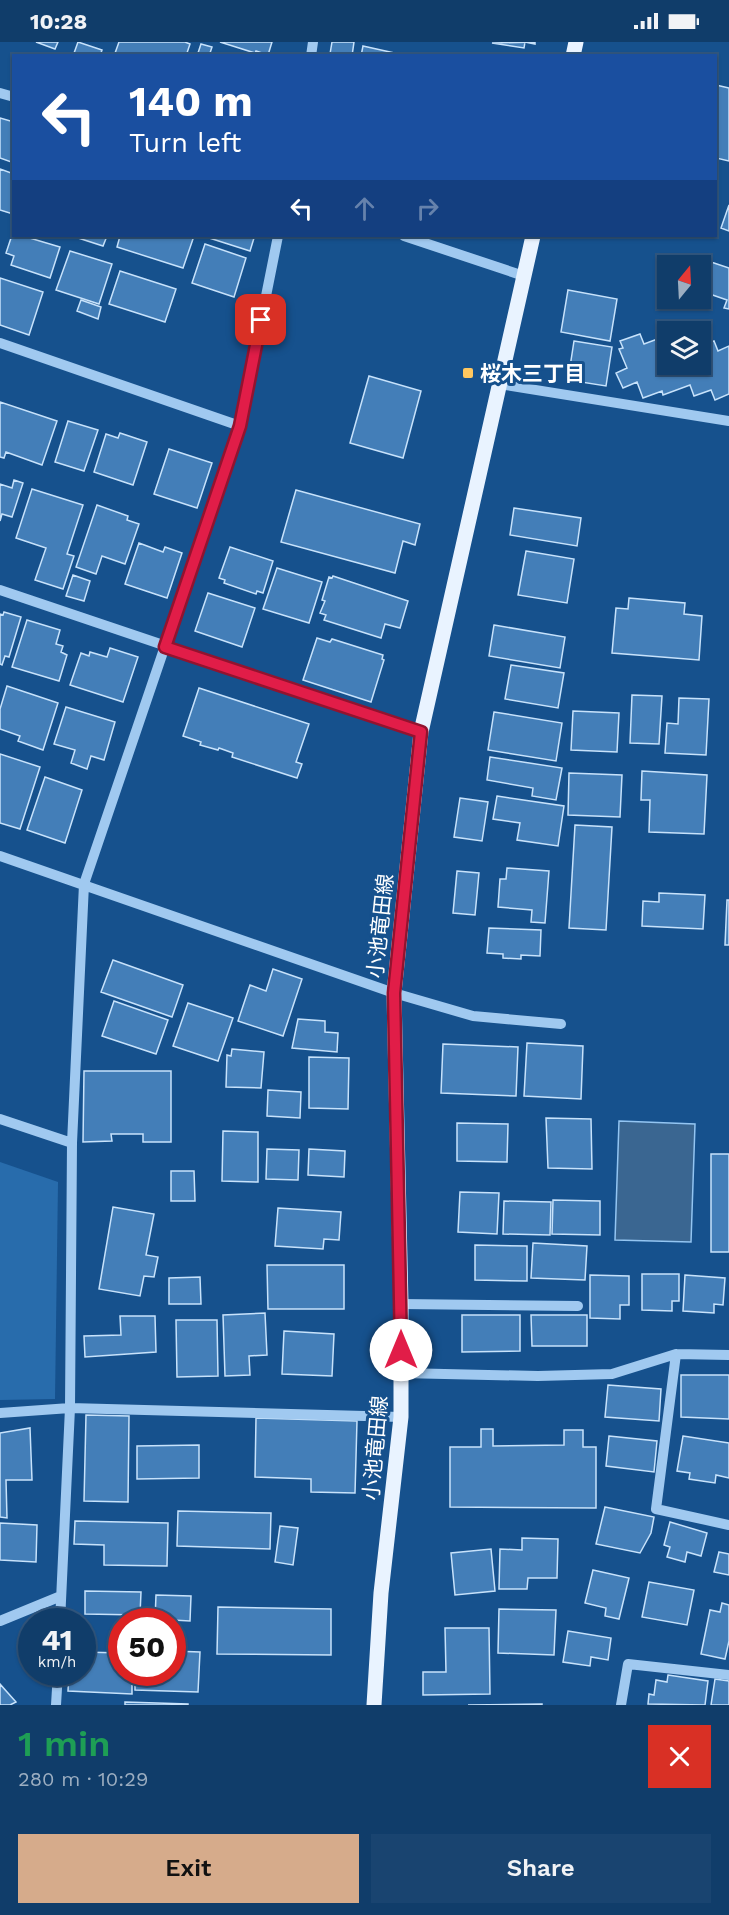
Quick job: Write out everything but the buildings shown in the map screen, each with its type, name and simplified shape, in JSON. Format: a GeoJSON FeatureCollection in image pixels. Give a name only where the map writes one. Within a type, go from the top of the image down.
{"type":"FeatureCollection","features":[{"type":"Feature","properties":{"kind":"main road","name":"小池竜田線"},"geometry":{"type":"LineString","coordinates":[[374,1705],[381,1593],[401,1417],[401,1304],[394,993],[421,732],[533,237]]}},
{"type":"Feature","properties":{"kind":"street"},"geometry":{"type":"LineString","coordinates":[[61,1608],[70,1408],[72,1143],[84,884],[240,426],[278,237]]}},
{"type":"Feature","properties":{"kind":"street"},"geometry":{"type":"LineString","coordinates":[[407,237],[524,276]]}},
{"type":"Feature","properties":{"kind":"street"},"geometry":{"type":"LineString","coordinates":[[0,343],[240,426]]}},
{"type":"Feature","properties":{"kind":"street"},"geometry":{"type":"LineString","coordinates":[[499,384],[729,421]]}},
{"type":"Feature","properties":{"kind":"street"},"geometry":{"type":"LineString","coordinates":[[0,590],[421,732]]}},
{"type":"Feature","properties":{"kind":"street"},"geometry":{"type":"LineString","coordinates":[[0,855],[394,993],[473,1016],[561,1024]]}},
{"type":"Feature","properties":{"kind":"street"},"geometry":{"type":"LineString","coordinates":[[0,1119],[72,1143]]}},
{"type":"Feature","properties":{"kind":"street"},"geometry":{"type":"LineString","coordinates":[[401,1304],[578,1306]]}},
{"type":"Feature","properties":{"kind":"street"},"geometry":{"type":"LineString","coordinates":[[676,1354],[656,1509],[729,1525]]}},
{"type":"Feature","properties":{"kind":"street"},"geometry":{"type":"LineString","coordinates":[[401,1373],[538,1376],[612,1374],[676,1354],[729,1355]]}},
{"type":"Feature","properties":{"kind":"street"},"geometry":{"type":"LineString","coordinates":[[0,1413],[70,1408],[401,1417]]}},
{"type":"Feature","properties":{"kind":"street"},"geometry":{"type":"LineString","coordinates":[[0,1621],[61,1596]]}},
{"type":"Feature","properties":{"kind":"street"},"geometry":{"type":"LineString","coordinates":[[621,1705],[628,1664],[729,1675]]}},
{"type":"Feature","properties":{"kind":"street"},"geometry":{"type":"LineString","coordinates":[[56,1705],[57,1686]]}},
{"type":"Feature","properties":{"kind":"shaded area"},"geometry":{"type":"Polygon","coordinates":[[[619,1121],[695,1124],[691,1242],[615,1240],[619,1121]]]}},
{"type":"Feature","properties":{"kind":"shaded area"},"geometry":{"type":"Polygon","coordinates":[[[0,1162],[58,1182],[55,1399],[0,1400],[0,1162]]]}},
{"type":"Feature","properties":{"kind":"place","name":"桜木三丁目"},"geometry":{"type":"Point","coordinates":[468,373]}},
{"type":"Feature","properties":{"kind":"route"},"geometry":{"type":"LineString","coordinates":[[261,320],[240,426],[165,647],[421,732],[394,993],[401,1350]]}}]}
